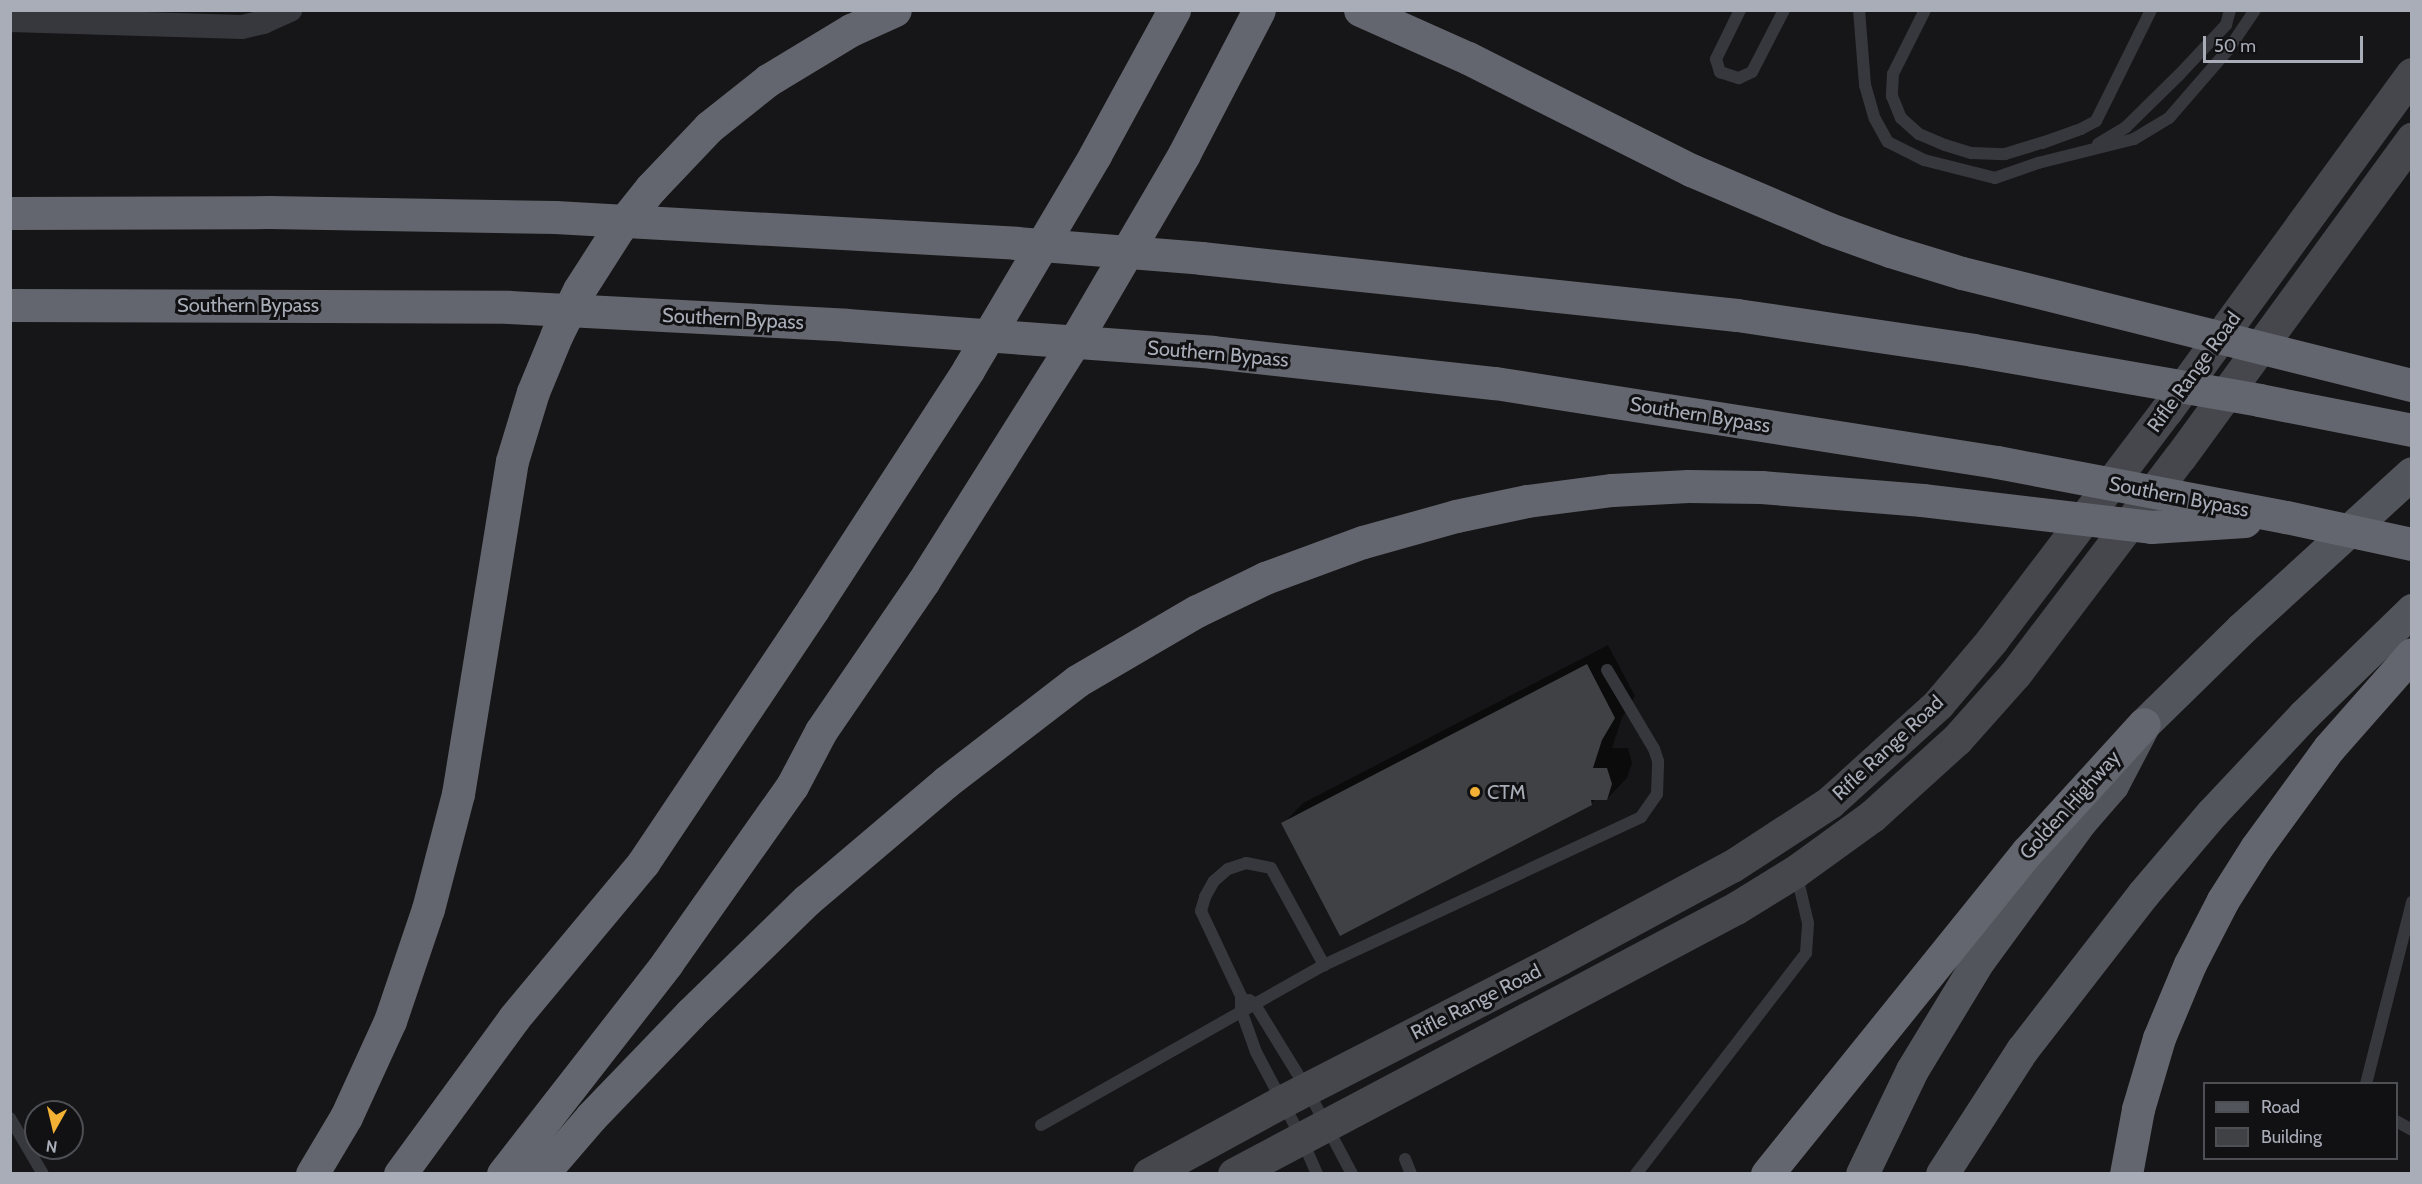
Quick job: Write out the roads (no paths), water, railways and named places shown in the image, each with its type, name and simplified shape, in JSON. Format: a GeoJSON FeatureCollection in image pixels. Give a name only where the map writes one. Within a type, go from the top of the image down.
{"type":"FeatureCollection","features":[{"type":"Feature","properties":{"kind":"highway"},"geometry":{"type":"LineString","coordinates":[[312,1173],[346,1117],[390,1021],[428,909],[458,794],[512,461],[533,392],[557,334],[579,290],[618,229],[651,188],[709,127],[768,80],[851,30],[895,10]]}},
{"type":"Feature","properties":{"kind":"highway"},"geometry":{"type":"LineString","coordinates":[[400,1173],[514,1018],[643,863],[908,465],[969,370],[1095,155],[1174,10]]}},
{"type":"Feature","properties":{"kind":"highway"},"geometry":{"type":"LineString","coordinates":[[503,1173],[667,963],[785,796],[821,731],[923,582],[1079,334],[1184,154],[1259,10]]}},
{"type":"Feature","properties":{"kind":"highway"},"geometry":{"type":"LineString","coordinates":[[1360,10],[1468,58],[1691,170],[1829,229],[1890,251],[2065,300],[2412,385]]}},
{"type":"Feature","properties":{"kind":"highway"},"geometry":{"type":"LineString","coordinates":[[10,213],[269,212],[555,217],[1004,242],[1201,258],[1749,316],[2007,356],[2259,400],[2412,430]]}},
{"type":"Feature","properties":{"kind":"highway","name":"Southern Bypass"},"geometry":{"type":"LineString","coordinates":[[10,305],[509,307],[859,326],[1212,352],[1557,392],[1997,462],[2286,517],[2412,544]]}},
{"type":"Feature","properties":{"kind":"highway"},"geometry":{"type":"LineString","coordinates":[[542,1173],[591,1117],[690,1014],[798,909],[946,782],[1077,681],[1197,611],[1265,578],[1363,542],[1456,516],[1527,501],[1612,490],[1688,486],[1842,492],[2151,526],[2216,524],[2286,517]]}},
{"type":"Feature","properties":{"kind":"highway"},"geometry":{"type":"LineString","coordinates":[[2126,1173],[2138,1109],[2159,1038],[2190,964],[2223,900],[2291,799],[2329,748],[2404,662]]}},
{"type":"Feature","properties":{"kind":"highway","name":"Golden Highway"},"geometry":{"type":"LineString","coordinates":[[1767,1173],[2027,852],[2144,724]]}},
{"type":"Feature","properties":{"kind":"main road","name":"Rifle Range Road"},"geometry":{"type":"LineString","coordinates":[[1149,1173],[1731,866],[1830,802],[1938,704],[1992,640],[2166,411],[2412,74]]}},
{"type":"Feature","properties":{"kind":"main road","name":"Rifle Range Road"},"geometry":{"type":"LineString","coordinates":[[1234,1173],[1736,908],[1796,871],[1872,816],[1958,739],[2015,674],[2165,476],[2412,139]]}},
{"type":"Feature","properties":{"kind":"main road","name":"Golden Highway"},"geometry":{"type":"LineString","coordinates":[[2144,724],[2241,628],[2412,474]]}},
{"type":"Feature","properties":{"kind":"main road"},"geometry":{"type":"LineString","coordinates":[[1942,1173],[2022,1050],[2094,954],[2211,813],[2304,715],[2412,610]]}},
{"type":"Feature","properties":{"kind":"main road"},"geometry":{"type":"LineString","coordinates":[[1862,1173],[1912,1070],[1979,960],[2080,822],[2112,785],[2144,724]]}},
{"type":"Feature","properties":{"kind":"street"},"geometry":{"type":"LineString","coordinates":[[10,20],[242,27],[263,22],[290,10]]}},
{"type":"Feature","properties":{"kind":"lane"},"geometry":{"type":"LineString","coordinates":[[1740,10],[1716,59],[1720,72],[1739,78],[1752,72],[1785,10]]}},
{"type":"Feature","properties":{"kind":"lane"},"geometry":{"type":"LineString","coordinates":[[1859,10],[1865,85],[1875,119],[1888,142],[1924,160],[1995,178],[2089,149],[2134,139],[2169,118],[2228,50],[2255,10]]}},
{"type":"Feature","properties":{"kind":"lane"},"geometry":{"type":"LineString","coordinates":[[1925,10],[1893,74],[1892,96],[1901,118],[1918,134],[1945,145],[1972,153],[2005,153],[2081,129],[2096,120],[2151,10]]}},
{"type":"Feature","properties":{"kind":"lane"},"geometry":{"type":"LineString","coordinates":[[2089,149],[2126,127],[2226,25],[2230,10]]}},
{"type":"Feature","properties":{"kind":"lane"},"geometry":{"type":"LineString","coordinates":[[1041,1125],[1324,965],[1641,817],[1657,794],[1658,761],[1654,749],[1607,670]]}},
{"type":"Feature","properties":{"kind":"lane"},"geometry":{"type":"LineString","coordinates":[[1317,1173],[1314,1130],[1294,1096],[1256,1052],[1241,1010],[1241,996],[1201,911],[1204,897],[1214,881],[1228,870],[1246,863],[1262,865],[1277,873],[1324,965]]}},
{"type":"Feature","properties":{"kind":"lane"},"geometry":{"type":"LineString","coordinates":[[1636,1173],[1806,953],[1809,938],[1808,923],[1796,871]]}},
{"type":"Feature","properties":{"kind":"lane"},"geometry":{"type":"LineString","coordinates":[[2366,1082],[2412,902]]}},
{"type":"Feature","properties":{"kind":"lane"},"geometry":{"type":"LineString","coordinates":[[1241,996],[1254,1003],[1294,1096],[1314,1130],[1352,1173]]}},
{"type":"Feature","properties":{"kind":"lane"},"geometry":{"type":"LineString","coordinates":[[10,1118],[43,1173]]}},
{"type":"Feature","properties":{"kind":"lane"},"geometry":{"type":"LineString","coordinates":[[2398,1122],[2412,1130]]}},
{"type":"Feature","properties":{"kind":"lane"},"geometry":{"type":"LineString","coordinates":[[1405,1160],[1412,1173]]}},
{"type":"Feature","properties":{"kind":"place","name":"CTM"},"geometry":{"type":"Point","coordinates":[1475,792]}}]}
